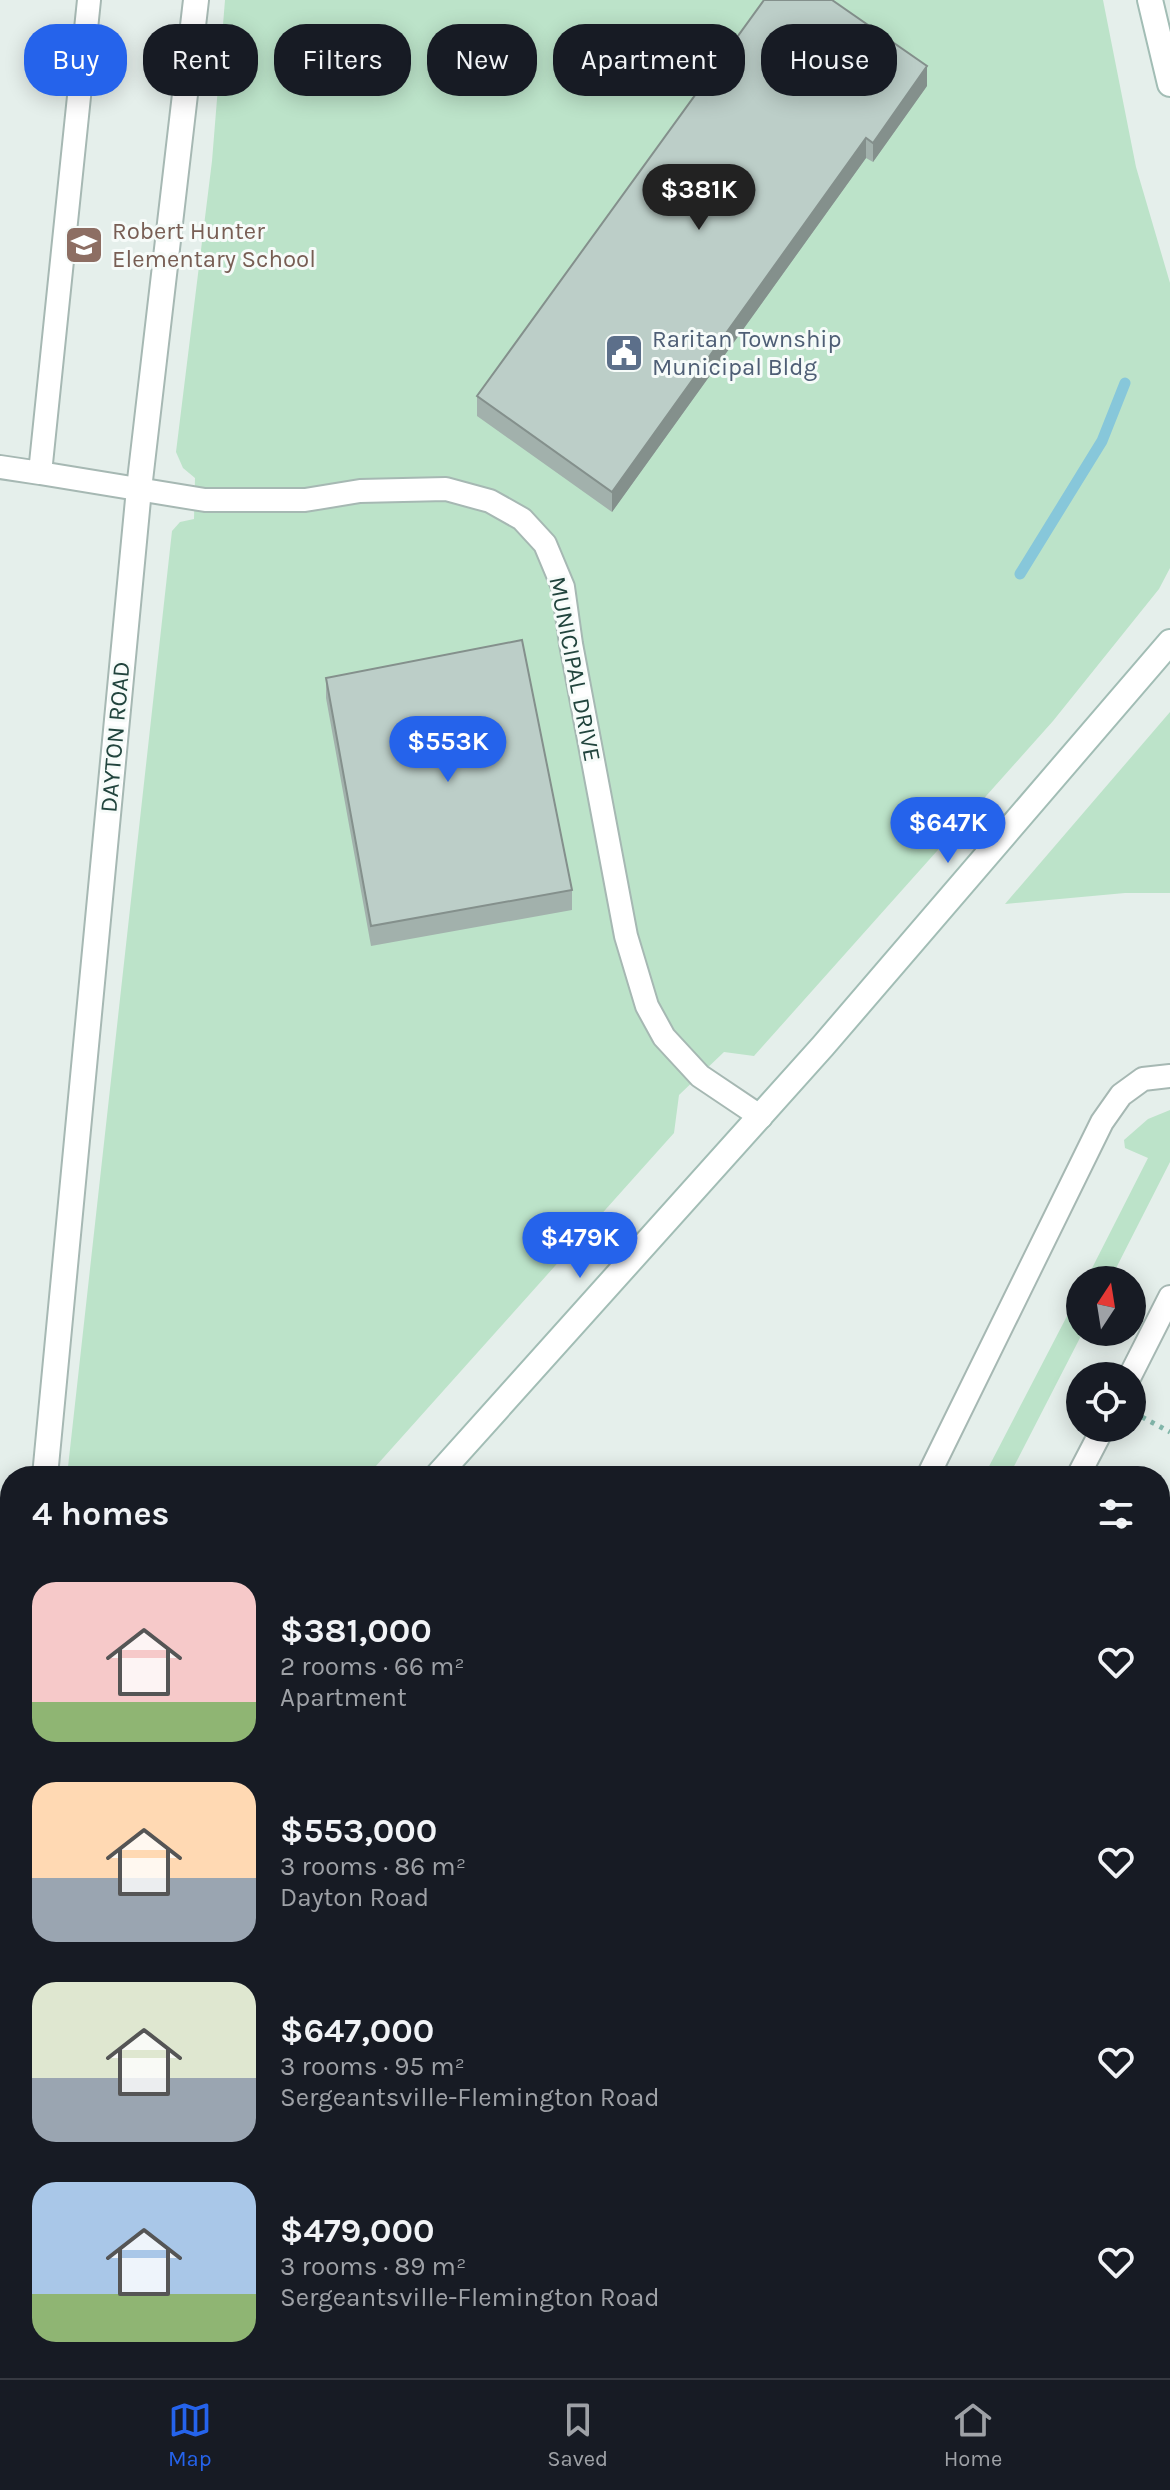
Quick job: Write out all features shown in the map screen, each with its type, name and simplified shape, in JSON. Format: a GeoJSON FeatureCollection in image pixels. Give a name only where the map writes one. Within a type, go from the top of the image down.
{"type":"FeatureCollection","features":[{"type":"Feature","properties":{"kind":"street","name":"DAYTON ROAD"},"geometry":{"type":"LineString","coordinates":[[46,1466],[139,489],[196,0]]}},
{"type":"Feature","properties":{"kind":"street"},"geometry":{"type":"LineString","coordinates":[[1150,0],[1170,84]]}},
{"type":"Feature","properties":{"kind":"street"},"geometry":{"type":"LineString","coordinates":[[446,1466],[761,1117],[1170,642]]}},
{"type":"Feature","properties":{"kind":"lane"},"geometry":{"type":"LineString","coordinates":[[40,473],[89,0]]}},
{"type":"Feature","properties":{"kind":"lane","name":"MUNICIPAL DRIVE"},"geometry":{"type":"LineString","coordinates":[[0,467],[205,500],[305,500],[360,491],[446,489],[490,501],[522,519],[545,544],[563,587],[626,936],[647,1006],[664,1037],[700,1076],[761,1117]]}},
{"type":"Feature","properties":{"kind":"lane"},"geometry":{"type":"LineString","coordinates":[[933,1466],[1102,1122],[1121,1095],[1143,1079],[1170,1076]]}},
{"type":"Feature","properties":{"kind":"lane"},"geometry":{"type":"LineString","coordinates":[[1137,1362],[1170,1297]]}},
{"type":"Feature","properties":{"kind":"lane"},"geometry":{"type":"LineString","coordinates":[[1083,1466],[1096,1442]]}},
{"type":"Feature","properties":{"kind":"path"},"geometry":{"type":"LineString","coordinates":[[1146,1419],[1170,1432]]}},
{"type":"Feature","properties":{"kind":"green space"},"geometry":{"type":"Polygon","coordinates":[[[225,0],[1103,0],[1136,167],[1170,283],[1170,568],[1159,589],[1053,721],[754,1056],[724,1052],[679,1095],[674,1133],[376,1466],[68,1466],[172,531],[180,522],[194,519],[195,478],[183,468],[176,452],[217,96],[258,96],[258,24],[223,24],[225,0]]]}},
{"type":"Feature","properties":{"kind":"green space"},"geometry":{"type":"Polygon","coordinates":[[[1170,712],[1170,893],[1125,893],[1005,904],[1170,712]]]}},
{"type":"Feature","properties":{"kind":"green space"},"geometry":{"type":"Polygon","coordinates":[[[1170,1110],[1170,1162],[1117,1266],[1093,1266],[1148,1158],[1125,1148],[1124,1140],[1148,1119],[1170,1110]]]}},
{"type":"Feature","properties":{"kind":"green space"},"geometry":{"type":"Polygon","coordinates":[[[1066,1318],[1066,1346],[1076,1346],[1014,1466],[989,1466],[1066,1318]]]}},
{"type":"Feature","properties":{"kind":"building","name":"Raritan Township Municipal Bldg"},"geometry":{"type":"Polygon","coordinates":[[[764,0],[832,0],[867,24],[761,24],[761,96],[897,96],[897,45],[927,66],[873,143],[866,138],[612,492],[477,396],[694,96],[745,96],[745,26],[764,0]]]}},
{"type":"Feature","properties":{"kind":"building"},"geometry":{"type":"Polygon","coordinates":[[[522,640],[572,890],[371,926],[326,678],[522,640]]]}},
{"type":"Feature","properties":{"kind":"waterway"},"geometry":{"type":"LineString","coordinates":[[1020,574],[1102,441],[1125,383]]}},
{"type":"Feature","properties":{"kind":"place","name":"Robert Hunter Elementary School"},"geometry":{"type":"Point","coordinates":[84,245]}},
{"type":"Feature","properties":{"kind":"place","name":"Raritan Township Municipal Bldg"},"geometry":{"type":"Point","coordinates":[624,353]}}]}
